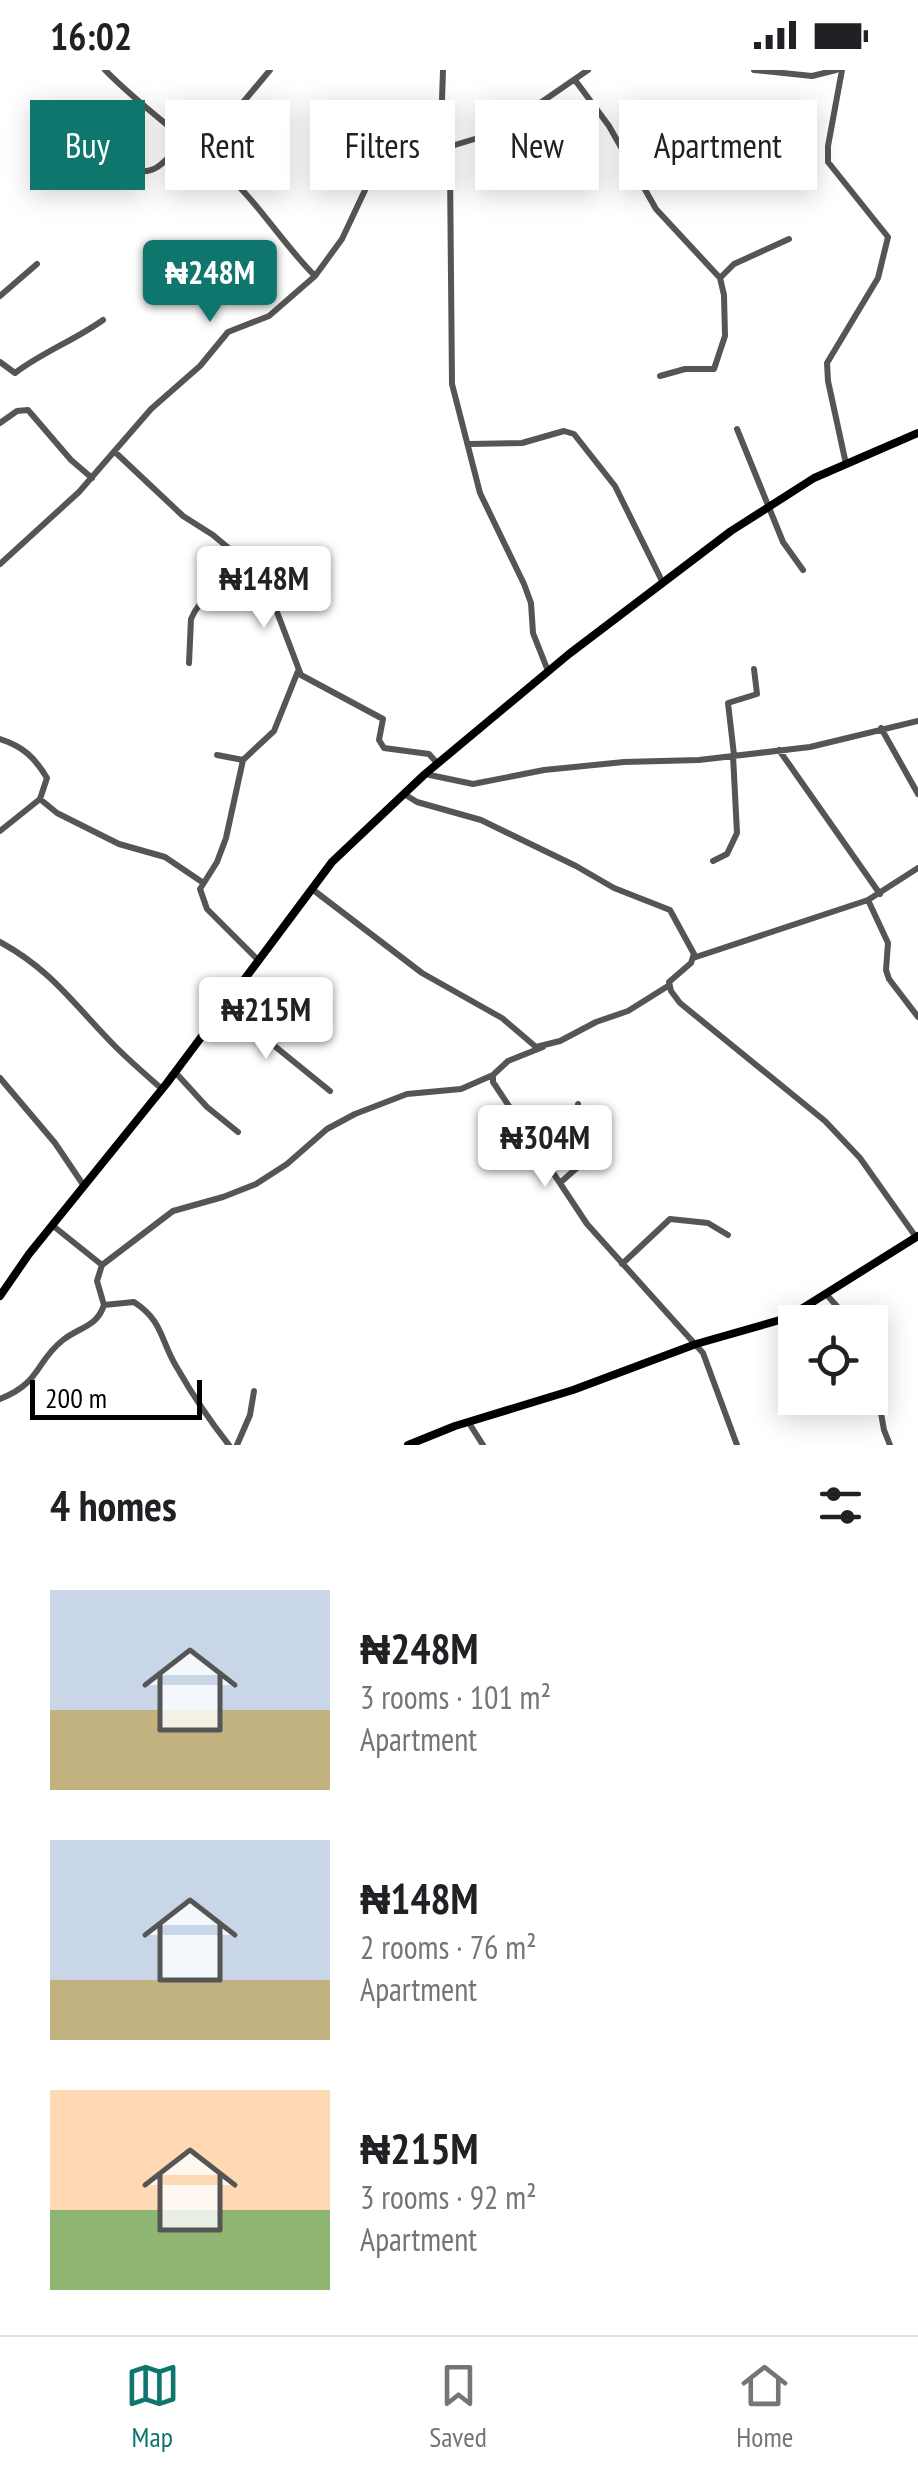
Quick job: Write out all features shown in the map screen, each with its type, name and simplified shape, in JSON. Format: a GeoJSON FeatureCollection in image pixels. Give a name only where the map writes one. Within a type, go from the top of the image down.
{"type":"FeatureCollection","features":[{"type":"Feature","properties":{"kind":"main road"},"geometry":{"type":"LineString","coordinates":[[0,1296],[332,862],[425,774],[662,581],[768,506],[846,464],[918,433]]}},
{"type":"Feature","properties":{"kind":"main road"},"geometry":{"type":"LineString","coordinates":[[408,1445],[696,1344],[776,1322],[917,1237]]}},
{"type":"Feature","properties":{"kind":"street"},"geometry":{"type":"LineString","coordinates":[[104,70],[165,124]]}},
{"type":"Feature","properties":{"kind":"street"},"geometry":{"type":"LineString","coordinates":[[245,100],[270,70]]}},
{"type":"Feature","properties":{"kind":"street"},"geometry":{"type":"LineString","coordinates":[[443,70],[444,100]]}},
{"type":"Feature","properties":{"kind":"street"},"geometry":{"type":"LineString","coordinates":[[455,145],[498,132],[588,70]]}},
{"type":"Feature","properties":{"kind":"street"},"geometry":{"type":"LineString","coordinates":[[754,70],[785,76],[839,70],[828,162],[888,237],[878,278],[827,363],[846,464]]}},
{"type":"Feature","properties":{"kind":"street"},"geometry":{"type":"LineString","coordinates":[[575,80],[609,126],[656,209],[720,278],[725,336],[716,365],[709,370],[660,376]]}},
{"type":"Feature","properties":{"kind":"street"},"geometry":{"type":"LineString","coordinates":[[145,173],[152,172],[165,159]]}},
{"type":"Feature","properties":{"kind":"street"},"geometry":{"type":"LineString","coordinates":[[241,190],[315,276]]}},
{"type":"Feature","properties":{"kind":"street"},"geometry":{"type":"LineString","coordinates":[[0,564],[54,518],[150,409],[200,366],[228,332],[269,316],[315,276],[342,239],[365,190]]}},
{"type":"Feature","properties":{"kind":"street"},"geometry":{"type":"LineString","coordinates":[[449,190],[452,384],[480,493],[528,593],[533,634],[548,671]]}},
{"type":"Feature","properties":{"kind":"street"},"geometry":{"type":"LineString","coordinates":[[720,278],[734,264],[789,239]]}},
{"type":"Feature","properties":{"kind":"street"},"geometry":{"type":"LineString","coordinates":[[0,296],[37,264]]}},
{"type":"Feature","properties":{"kind":"street"},"geometry":{"type":"LineString","coordinates":[[0,362],[15,372],[102,320]]}},
{"type":"Feature","properties":{"kind":"street"},"geometry":{"type":"LineString","coordinates":[[0,424],[21,409],[28,410],[92,478]]}},
{"type":"Feature","properties":{"kind":"street"},"geometry":{"type":"LineString","coordinates":[[737,430],[784,542],[804,570]]}},
{"type":"Feature","properties":{"kind":"street"},"geometry":{"type":"LineString","coordinates":[[469,444],[522,443],[564,431],[574,434],[615,486],[662,581]]}},
{"type":"Feature","properties":{"kind":"street"},"geometry":{"type":"LineString","coordinates":[[115,452],[183,516],[264,578],[298,671],[274,731],[244,760],[226,838],[217,862],[202,882],[200,895],[206,909],[258,960]]}},
{"type":"Feature","properties":{"kind":"street"},"geometry":{"type":"LineString","coordinates":[[189,663],[191,619],[237,554]]}},
{"type":"Feature","properties":{"kind":"street"},"geometry":{"type":"LineString","coordinates":[[713,861],[726,854],[737,833],[728,703],[756,694],[754,669]]}},
{"type":"Feature","properties":{"kind":"street"},"geometry":{"type":"LineString","coordinates":[[298,671],[384,720],[379,740],[384,748],[429,754],[437,763]]}},
{"type":"Feature","properties":{"kind":"street"},"geometry":{"type":"LineString","coordinates":[[425,774],[472,784],[544,770],[734,755],[844,741],[880,728],[918,721]]}},
{"type":"Feature","properties":{"kind":"street"},"geometry":{"type":"LineString","coordinates":[[880,728],[918,794]]}},
{"type":"Feature","properties":{"kind":"street"},"geometry":{"type":"LineString","coordinates":[[0,739],[22,748],[36,760],[47,778],[40,799],[0,831]]}},
{"type":"Feature","properties":{"kind":"street"},"geometry":{"type":"LineString","coordinates":[[779,750],[880,894]]}},
{"type":"Feature","properties":{"kind":"street"},"geometry":{"type":"LineString","coordinates":[[217,754],[244,760]]}},
{"type":"Feature","properties":{"kind":"street"},"geometry":{"type":"LineString","coordinates":[[404,794],[417,802],[481,820],[614,888],[665,906],[682,929],[694,958]]}},
{"type":"Feature","properties":{"kind":"street"},"geometry":{"type":"LineString","coordinates":[[40,799],[57,813],[119,844],[165,856],[202,882]]}},
{"type":"Feature","properties":{"kind":"street"},"geometry":{"type":"LineString","coordinates":[[0,1400],[24,1388],[53,1348],[72,1332],[97,1320],[104,1305],[97,1282],[102,1266],[173,1211],[256,1184],[288,1164],[327,1129],[355,1114],[395,1097],[461,1090],[494,1075],[508,1061],[628,1011],[668,986],[694,958],[868,900],[918,868]]}},
{"type":"Feature","properties":{"kind":"street"},"geometry":{"type":"LineString","coordinates":[[312,889],[422,973],[502,1018],[531,1044],[543,1047]]}},
{"type":"Feature","properties":{"kind":"street"},"geometry":{"type":"LineString","coordinates":[[868,900],[888,943],[889,979],[918,1017]]}},
{"type":"Feature","properties":{"kind":"street"},"geometry":{"type":"LineString","coordinates":[[0,942],[43,970],[162,1089]]}},
{"type":"Feature","properties":{"kind":"street"},"geometry":{"type":"LineString","coordinates":[[668,986],[698,1021],[842,1138],[917,1237]]}},
{"type":"Feature","properties":{"kind":"street"},"geometry":{"type":"LineString","coordinates":[[225,1006],[330,1091]]}},
{"type":"Feature","properties":{"kind":"street"},"geometry":{"type":"LineString","coordinates":[[522,1036],[527,1054]]}},
{"type":"Feature","properties":{"kind":"street"},"geometry":{"type":"LineString","coordinates":[[175,1072],[238,1132]]}},
{"type":"Feature","properties":{"kind":"street"},"geometry":{"type":"LineString","coordinates":[[494,1075],[493,1082],[588,1224],[696,1344],[709,1365],[737,1445]]}},
{"type":"Feature","properties":{"kind":"street"},"geometry":{"type":"LineString","coordinates":[[0,1078],[56,1143],[84,1186]]}},
{"type":"Feature","properties":{"kind":"street"},"geometry":{"type":"LineString","coordinates":[[562,1182],[588,1158],[576,1120],[578,1104]]}},
{"type":"Feature","properties":{"kind":"street"},"geometry":{"type":"LineString","coordinates":[[622,1264],[670,1220],[708,1222],[728,1236]]}},
{"type":"Feature","properties":{"kind":"street"},"geometry":{"type":"LineString","coordinates":[[52,1225],[102,1266]]}},
{"type":"Feature","properties":{"kind":"street"},"geometry":{"type":"LineString","coordinates":[[826,1294],[836,1305]]}},
{"type":"Feature","properties":{"kind":"street"},"geometry":{"type":"LineString","coordinates":[[104,1305],[134,1302],[153,1318],[172,1361],[229,1445]]}},
{"type":"Feature","properties":{"kind":"street"},"geometry":{"type":"LineString","coordinates":[[237,1445],[250,1415],[254,1391]]}},
{"type":"Feature","properties":{"kind":"street"},"geometry":{"type":"LineString","coordinates":[[881,1415],[890,1445]]}},
{"type":"Feature","properties":{"kind":"street"},"geometry":{"type":"LineString","coordinates":[[469,1423],[483,1445]]}}]}
